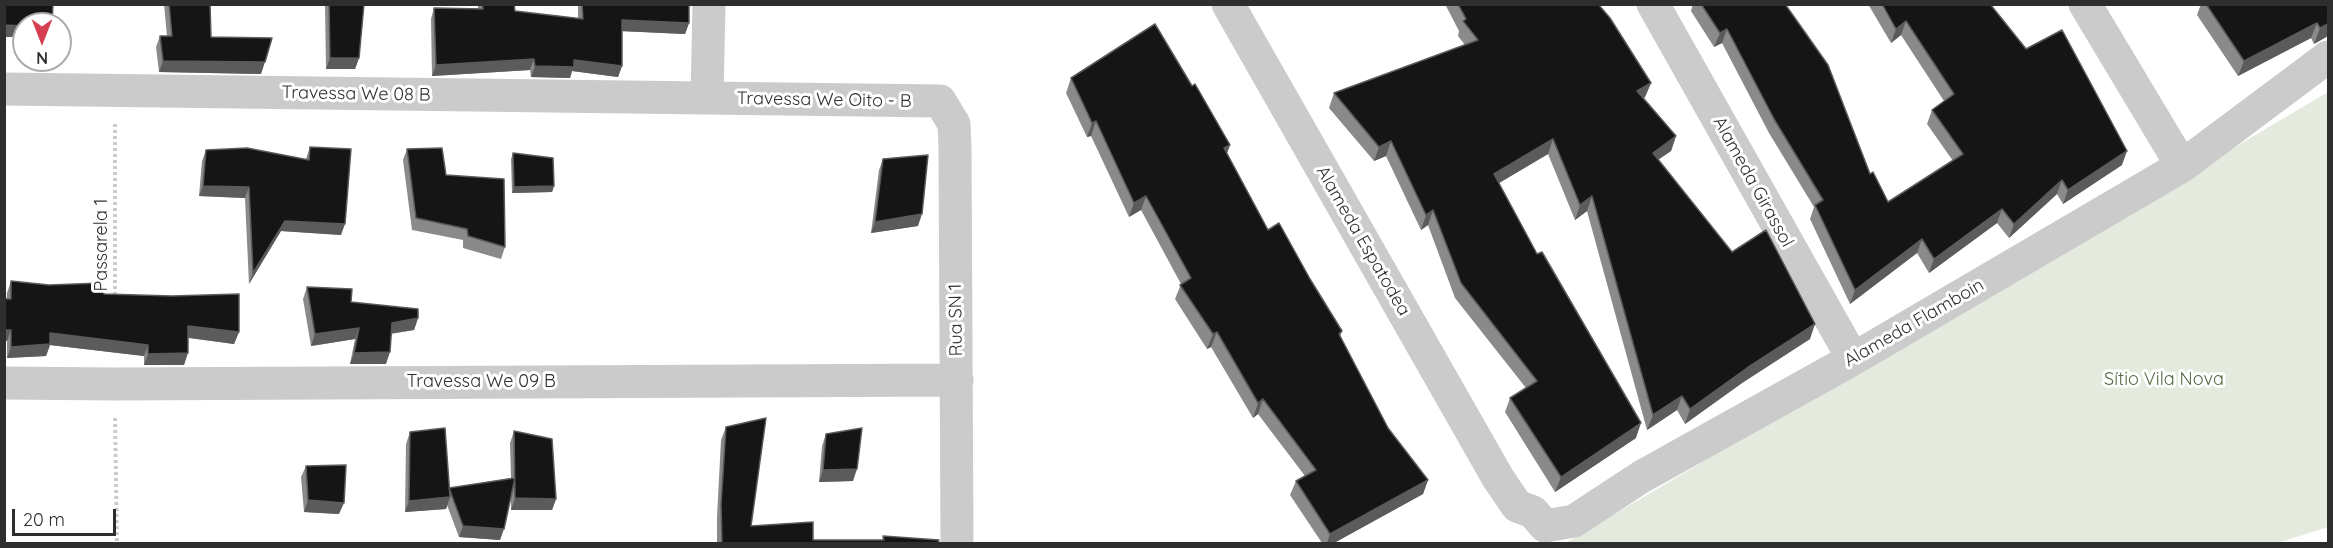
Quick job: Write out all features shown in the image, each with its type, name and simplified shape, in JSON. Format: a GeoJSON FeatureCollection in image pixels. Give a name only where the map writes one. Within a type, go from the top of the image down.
{"type":"FeatureCollection","features":[{"type":"Feature","properties":{"kind":"street"},"geometry":{"type":"LineString","coordinates":[[707,98],[709,4]]}},
{"type":"Feature","properties":{"kind":"street","name":"Alameda Espatodea"},"geometry":{"type":"LineString","coordinates":[[1228,4],[1498,478]]}},
{"type":"Feature","properties":{"kind":"street","name":"Alameda Girassol"},"geometry":{"type":"LineString","coordinates":[[1653,4],[1853,359]]}},
{"type":"Feature","properties":{"kind":"street"},"geometry":{"type":"LineString","coordinates":[[2085,4],[2182,166]]}},
{"type":"Feature","properties":{"kind":"street","name":"Alameda Flamboin"},"geometry":{"type":"LineString","coordinates":[[1498,478],[1517,506],[1533,512],[1545,526],[1574,521],[1641,477],[1853,359],[2182,166],[2328,57]]}},
{"type":"Feature","properties":{"kind":"street","name":"Travessa We 08 B"},"geometry":{"type":"LineString","coordinates":[[4,89],[707,98]]}},
{"type":"Feature","properties":{"kind":"street","name":"Travessa We Oito - B"},"geometry":{"type":"LineString","coordinates":[[707,98],[940,101]]}},
{"type":"Feature","properties":{"kind":"street","name":"Rua SN 1"},"geometry":{"type":"LineString","coordinates":[[940,101],[954,124],[957,543]]}},
{"type":"Feature","properties":{"kind":"street","name":"Travessa We 09 B"},"geometry":{"type":"LineString","coordinates":[[4,383],[957,380]]}},
{"type":"Feature","properties":{"kind":"path","name":"Passarela 1"},"geometry":{"type":"LineString","coordinates":[[115,90],[115,302]]}},
{"type":"Feature","properties":{"kind":"path"},"geometry":{"type":"LineString","coordinates":[[115,384],[117,543]]}},
{"type":"Feature","properties":{"kind":"green space","name":"Sítio Vila Nova"},"geometry":{"type":"Polygon","coordinates":[[[2328,92],[2328,527],[2274,544],[1564,544],[2328,92]]]}},
{"type":"Feature","properties":{"kind":"building"},"geometry":{"type":"Polygon","coordinates":[[[4,4],[53,4],[53,12],[12,12],[12,25],[4,25],[4,4]]]}},
{"type":"Feature","properties":{"kind":"building"},"geometry":{"type":"Polygon","coordinates":[[[169,4],[210,4],[211,37],[272,38],[265,62],[163,61],[160,36],[172,36],[169,4]]]}},
{"type":"Feature","properties":{"kind":"building"},"geometry":{"type":"Polygon","coordinates":[[[329,4],[364,4],[359,58],[330,58],[329,4]]]}},
{"type":"Feature","properties":{"kind":"building"},"geometry":{"type":"Polygon","coordinates":[[[482,4],[514,4],[515,11],[583,19],[582,4],[689,4],[689,23],[622,20],[622,66],[574,60],[574,67],[535,66],[534,59],[436,65],[434,8],[483,9],[482,4]]]}},
{"type":"Feature","properties":{"kind":"building"},"geometry":{"type":"Polygon","coordinates":[[[1458,4],[1598,4],[1610,18],[1651,83],[1637,91],[1676,136],[1653,153],[1732,252],[1766,230],[1815,324],[1747,368],[1690,409],[1682,396],[1653,415],[1592,196],[1580,205],[1553,139],[1494,174],[1537,254],[1542,252],[1641,423],[1561,477],[1510,398],[1537,381],[1461,283],[1433,210],[1426,215],[1391,141],[1379,147],[1334,93],[1478,40],[1463,21],[1466,19],[1458,4]]]}},
{"type":"Feature","properties":{"kind":"building"},"geometry":{"type":"Polygon","coordinates":[[[1701,4],[1785,4],[1828,65],[1870,174],[1873,172],[1888,202],[1963,154],[1932,110],[1954,94],[1906,21],[1896,29],[1882,4],[1990,4],[2026,49],[2062,30],[2127,151],[2068,190],[2062,180],[2014,224],[2002,209],[1934,259],[1922,239],[1855,290],[1815,205],[1823,200],[1774,119],[1727,29],[1720,33],[1701,4]]]}},
{"type":"Feature","properties":{"kind":"building"},"geometry":{"type":"Polygon","coordinates":[[[2206,4],[2328,4],[2328,24],[2320,28],[2317,23],[2244,61],[2206,4]]]}},
{"type":"Feature","properties":{"kind":"building"},"geometry":{"type":"Polygon","coordinates":[[[1155,24],[1192,86],[1195,84],[1230,145],[1224,148],[1268,230],[1279,223],[1342,331],[1339,334],[1388,428],[1428,480],[1330,534],[1296,481],[1316,470],[1263,399],[1258,403],[1217,332],[1213,334],[1180,285],[1191,278],[1146,196],[1134,203],[1096,121],[1092,123],[1071,78],[1155,24]]]}},
{"type":"Feature","properties":{"kind":"building"},"geometry":{"type":"Polygon","coordinates":[[[310,147],[351,149],[345,224],[285,221],[253,273],[249,187],[203,186],[206,150],[247,148],[309,160],[310,147]]]}},
{"type":"Feature","properties":{"kind":"building"},"geometry":{"type":"Polygon","coordinates":[[[442,148],[446,175],[504,179],[505,247],[468,236],[467,229],[416,218],[407,149],[442,148]]]}},
{"type":"Feature","properties":{"kind":"building"},"geometry":{"type":"Polygon","coordinates":[[[513,153],[553,158],[554,186],[514,187],[513,153]]]}},
{"type":"Feature","properties":{"kind":"building"},"geometry":{"type":"Polygon","coordinates":[[[928,155],[922,214],[875,222],[883,159],[928,155]]]}},
{"type":"Feature","properties":{"kind":"building"},"geometry":{"type":"Polygon","coordinates":[[[11,281],[49,285],[102,283],[104,294],[172,296],[239,294],[239,332],[188,326],[188,353],[148,354],[148,345],[50,333],[50,344],[11,347],[11,330],[4,330],[4,299],[11,299],[11,281]]]}},
{"type":"Feature","properties":{"kind":"building"},"geometry":{"type":"Polygon","coordinates":[[[307,287],[352,289],[351,302],[418,309],[418,318],[392,323],[390,352],[354,353],[359,328],[315,334],[307,287]]]}},
{"type":"Feature","properties":{"kind":"building"},"geometry":{"type":"Polygon","coordinates":[[[766,418],[751,526],[813,522],[813,540],[884,540],[883,536],[939,540],[938,543],[722,543],[721,505],[726,427],[766,418]]]}},
{"type":"Feature","properties":{"kind":"building"},"geometry":{"type":"Polygon","coordinates":[[[445,428],[450,497],[409,501],[410,432],[445,428]]]}},
{"type":"Feature","properties":{"kind":"building"},"geometry":{"type":"Polygon","coordinates":[[[862,428],[857,469],[823,470],[826,434],[862,428]]]}},
{"type":"Feature","properties":{"kind":"building"},"geometry":{"type":"Polygon","coordinates":[[[514,431],[552,439],[556,499],[515,498],[514,431]]]}},
{"type":"Feature","properties":{"kind":"building"},"geometry":{"type":"Polygon","coordinates":[[[346,465],[344,503],[308,500],[306,466],[346,465]]]}},
{"type":"Feature","properties":{"kind":"building"},"geometry":{"type":"Polygon","coordinates":[[[515,478],[504,529],[463,526],[449,488],[515,478]]]}}]}
